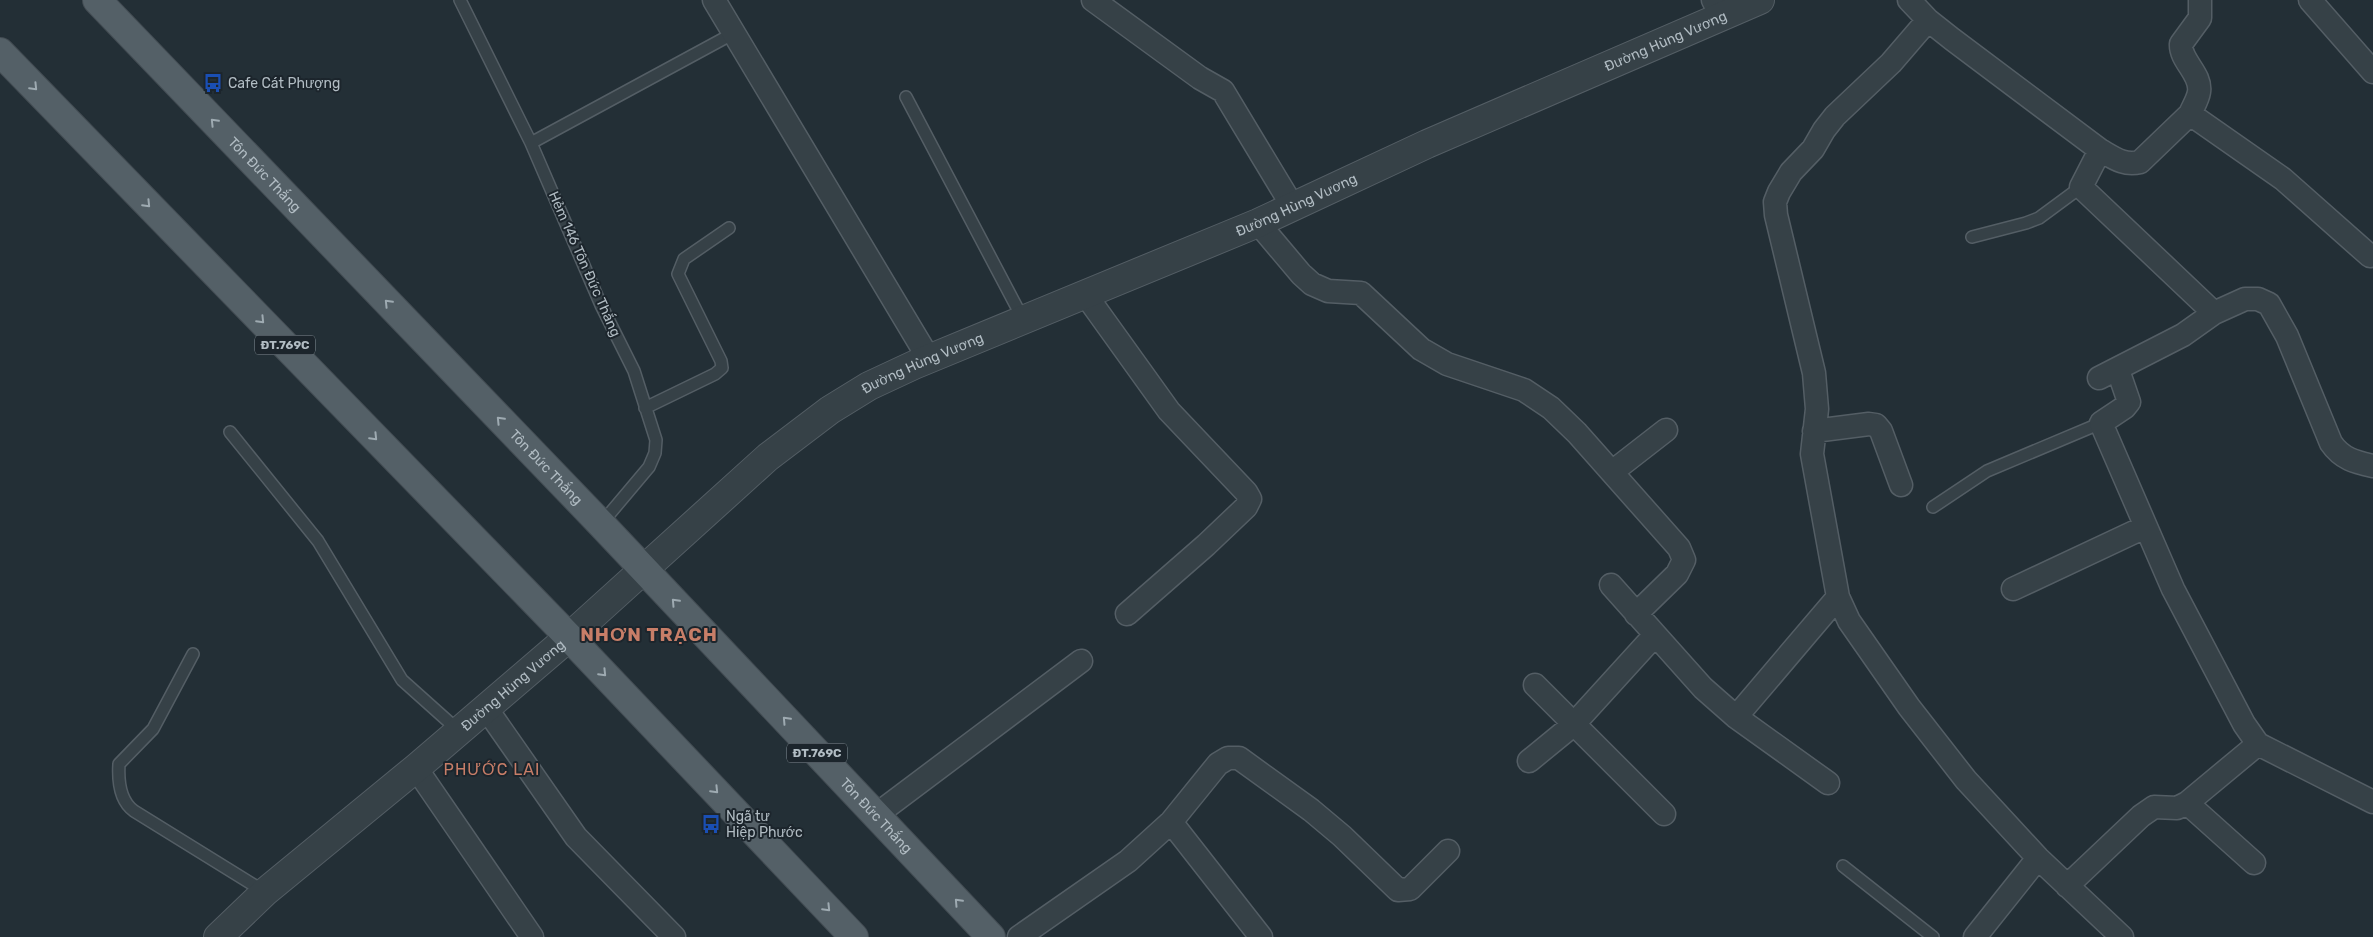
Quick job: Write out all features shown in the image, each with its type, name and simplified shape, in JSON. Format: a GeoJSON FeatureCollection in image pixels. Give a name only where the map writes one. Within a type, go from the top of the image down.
{"type":"FeatureCollection","features":[{"type":"Feature","properties":{"kind":"main road","name":"Tôn Đức Thắng"},"geometry":{"type":"LineString","coordinates":[[97,0],[643,568],[991,937]]}},
{"type":"Feature","properties":{"kind":"main road","name":"ĐT.769C"},"geometry":{"type":"LineString","coordinates":[[0,52],[569,637],[854,937]]}},
{"type":"Feature","properties":{"kind":"street"},"geometry":{"type":"LineString","coordinates":[[714,0],[929,359]]}},
{"type":"Feature","properties":{"kind":"street"},"geometry":{"type":"LineString","coordinates":[[1093,0],[1200,78],[1223,92],[1293,207]]}},
{"type":"Feature","properties":{"kind":"street","name":"Đường Hùng Vương"},"geometry":{"type":"LineString","coordinates":[[218,937],[265,892],[416,768],[569,637],[643,568],[768,457],[830,410],[869,386],[1024,319],[1258,223],[1717,8],[1760,0]]}},
{"type":"Feature","properties":{"kind":"street"},"geometry":{"type":"LineString","coordinates":[[1909,0],[1928,20],[2100,150],[2129,165],[2140,162],[2190,114],[2199,91],[2199,85],[2183,56],[2181,44],[2200,18],[2200,0]]}},
{"type":"Feature","properties":{"kind":"street"},"geometry":{"type":"LineString","coordinates":[[2310,0],[2373,72]]}},
{"type":"Feature","properties":{"kind":"street"},"geometry":{"type":"LineString","coordinates":[[1928,20],[1891,63],[1835,116],[1813,149],[1792,172],[1778,192],[1775,202],[1776,215],[1814,373],[1817,409],[1812,454],[1838,597],[1849,621],[1866,647],[1909,708],[1966,780],[2038,858],[2122,937]]}},
{"type":"Feature","properties":{"kind":"street"},"geometry":{"type":"LineString","coordinates":[[2190,114],[2283,179],[2370,256]]}},
{"type":"Feature","properties":{"kind":"street"},"geometry":{"type":"LineString","coordinates":[[2100,150],[2081,187],[2214,313]]}},
{"type":"Feature","properties":{"kind":"street"},"geometry":{"type":"LineString","coordinates":[[1258,223],[1301,274],[1312,284],[1328,290],[1361,293],[1421,349],[1447,364],[1524,390],[1550,408],[1577,432],[1679,548],[1684,560],[1677,574],[1636,614]]}},
{"type":"Feature","properties":{"kind":"street"},"geometry":{"type":"LineString","coordinates":[[1085,294],[1169,411],[1246,492],[1250,499],[1246,507],[1206,545],[1127,614]]}},
{"type":"Feature","properties":{"kind":"street"},"geometry":{"type":"LineString","coordinates":[[2373,466],[2348,459],[2337,452],[2331,443],[2287,336],[2269,304],[2258,299],[2245,300],[2214,313],[2183,335],[2108,374],[2129,402],[2125,407],[2101,423],[2145,527],[2218,677],[2258,744],[2373,802]]}},
{"type":"Feature","properties":{"kind":"street"},"geometry":{"type":"LineString","coordinates":[[1814,431],[1869,424],[1876,425],[1881,431],[1901,485]]}},
{"type":"Feature","properties":{"kind":"street"},"geometry":{"type":"LineString","coordinates":[[1612,472],[1666,430]]}},
{"type":"Feature","properties":{"kind":"street"},"geometry":{"type":"LineString","coordinates":[[2013,589],[2145,527]]}},
{"type":"Feature","properties":{"kind":"street"},"geometry":{"type":"LineString","coordinates":[[1611,585],[1654,636],[1703,688],[1736,718],[1828,783]]}},
{"type":"Feature","properties":{"kind":"street"},"geometry":{"type":"LineString","coordinates":[[1736,718],[1838,597]]}},
{"type":"Feature","properties":{"kind":"street"},"geometry":{"type":"LineString","coordinates":[[1529,760],[1573,725],[1654,636]]}},
{"type":"Feature","properties":{"kind":"street"},"geometry":{"type":"LineString","coordinates":[[876,816],[1081,661]]}},
{"type":"Feature","properties":{"kind":"street"},"geometry":{"type":"LineString","coordinates":[[1535,685],[1664,814]]}},
{"type":"Feature","properties":{"kind":"street"},"geometry":{"type":"LineString","coordinates":[[486,708],[576,837],[674,937]]}},
{"type":"Feature","properties":{"kind":"street"},"geometry":{"type":"LineString","coordinates":[[2067,886],[2141,816],[2154,807],[2177,808],[2187,803],[2258,744]]}},
{"type":"Feature","properties":{"kind":"street"},"geometry":{"type":"LineString","coordinates":[[1019,937],[1110,876],[1172,822],[1218,764],[1228,758],[1239,758],[1311,810],[1342,836],[1398,890],[1410,889],[1448,851]]}},
{"type":"Feature","properties":{"kind":"street"},"geometry":{"type":"LineString","coordinates":[[416,768],[532,937]]}},
{"type":"Feature","properties":{"kind":"street"},"geometry":{"type":"LineString","coordinates":[[2187,803],[2254,863]]}},
{"type":"Feature","properties":{"kind":"street"},"geometry":{"type":"LineString","coordinates":[[1172,822],[1261,937]]}},
{"type":"Feature","properties":{"kind":"street"},"geometry":{"type":"LineString","coordinates":[[1975,937],[2038,858]]}},
{"type":"Feature","properties":{"kind":"lane","name":"Hẻm 146 Tôn Đức Thắng"},"geometry":{"type":"LineString","coordinates":[[460,0],[531,143],[601,305],[634,372],[656,440],[655,453],[649,467],[601,524]]}},
{"type":"Feature","properties":{"kind":"lane"},"geometry":{"type":"LineString","coordinates":[[531,143],[734,34]]}},
{"type":"Feature","properties":{"kind":"lane"},"geometry":{"type":"LineString","coordinates":[[906,97],[1024,319]]}},
{"type":"Feature","properties":{"kind":"lane"},"geometry":{"type":"LineString","coordinates":[[1972,237],[2038,218],[2081,187]]}},
{"type":"Feature","properties":{"kind":"lane"},"geometry":{"type":"LineString","coordinates":[[645,408],[715,374],[722,368],[721,361],[678,274],[684,259],[729,228]]}},
{"type":"Feature","properties":{"kind":"lane"},"geometry":{"type":"LineString","coordinates":[[1933,507],[1987,471],[2101,423]]}},
{"type":"Feature","properties":{"kind":"lane"},"geometry":{"type":"LineString","coordinates":[[230,432],[318,541],[402,680],[459,731]]}},
{"type":"Feature","properties":{"kind":"lane"},"geometry":{"type":"LineString","coordinates":[[193,654],[153,729],[119,764],[124,801],[134,811],[265,892]]}},
{"type":"Feature","properties":{"kind":"lane"},"geometry":{"type":"LineString","coordinates":[[1843,866],[1932,937]]}},
{"type":"Feature","properties":{"kind":"place","name":"Cafe Cát Phượng"},"geometry":{"type":"Point","coordinates":[213,83]}},
{"type":"Feature","properties":{"kind":"place","name":"Ngã tư Hiệp Phước"},"geometry":{"type":"Point","coordinates":[711,824]}},
{"type":"Feature","properties":{"kind":"district","name":"NHƠN TRẠCH"},"geometry":{"type":"Point","coordinates":[649,634]}},
{"type":"Feature","properties":{"kind":"district","name":"PHƯỚC LAI"},"geometry":{"type":"Point","coordinates":[492,769]}}]}
